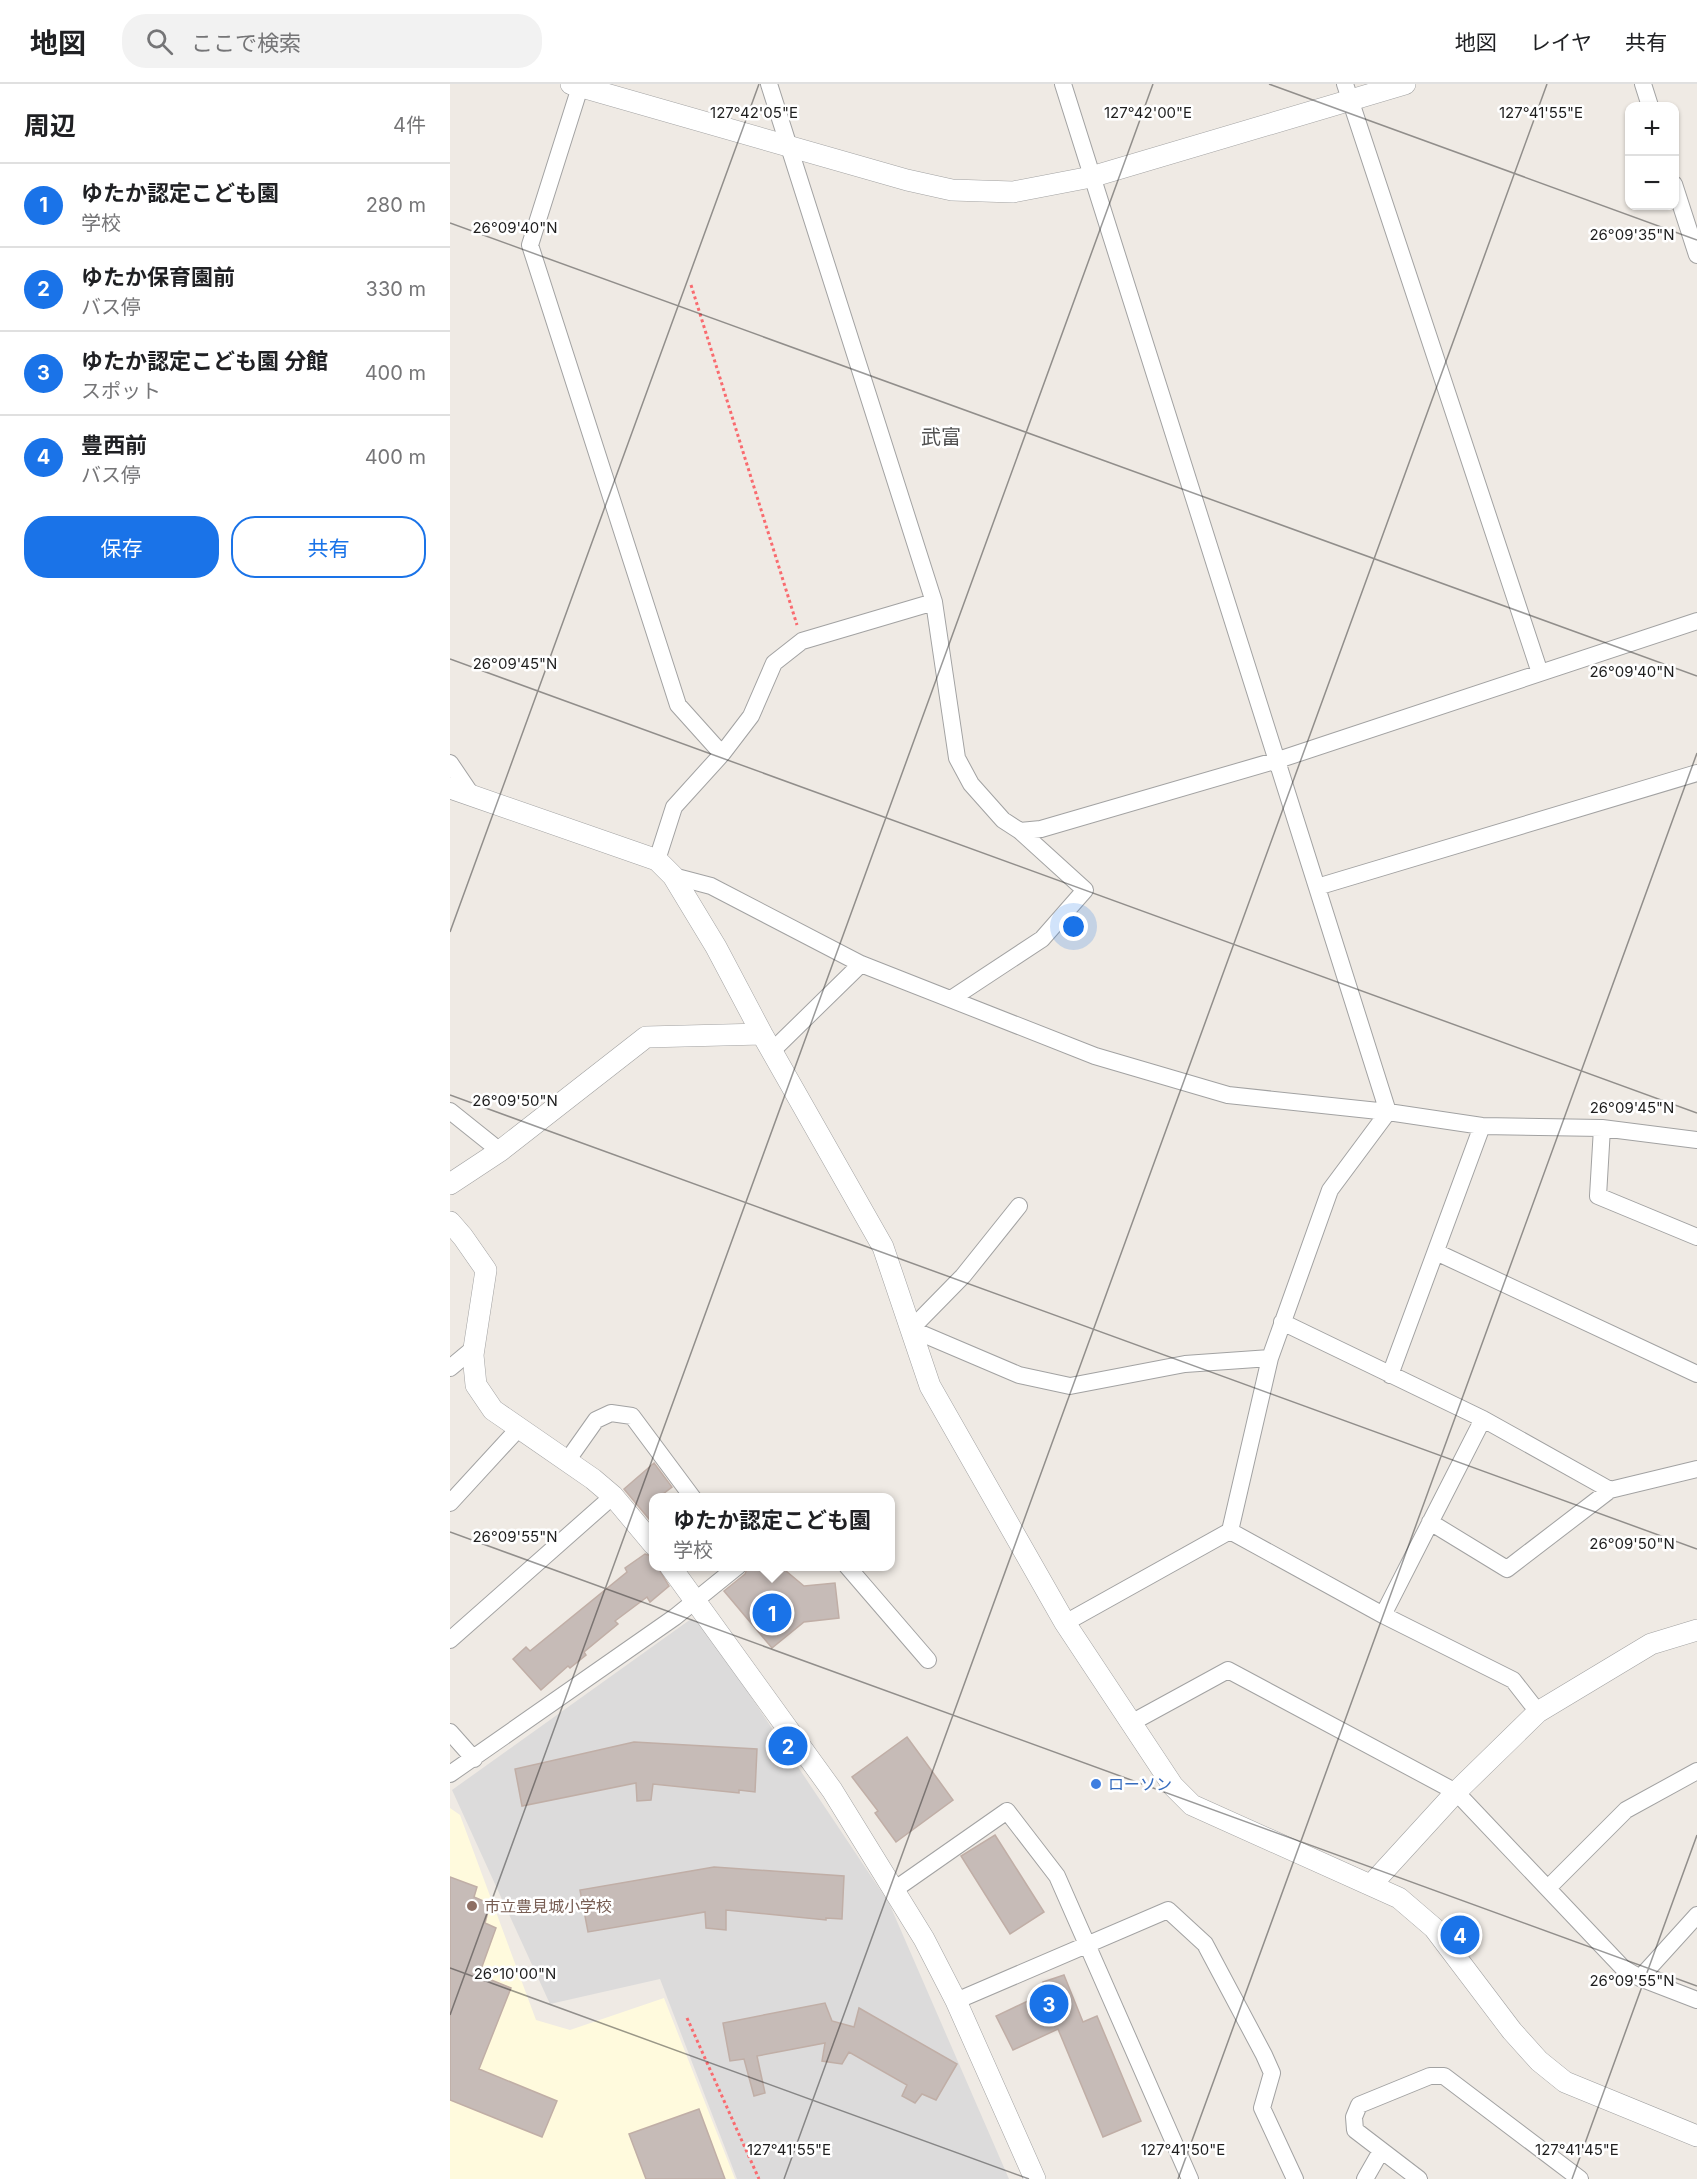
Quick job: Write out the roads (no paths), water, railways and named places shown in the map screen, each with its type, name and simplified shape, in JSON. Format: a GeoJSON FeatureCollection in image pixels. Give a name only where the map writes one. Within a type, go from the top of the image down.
{"type":"FeatureCollection","features":[{"type":"Feature","properties":{"kind":"street"},"geometry":{"type":"LineString","coordinates":[[769,84],[934,602],[957,758],[971,784],[1003,820],[1020,831],[1085,890],[1042,939],[951,999]]}},
{"type":"Feature","properties":{"kind":"street"},"geometry":{"type":"LineString","coordinates":[[1063,84],[1388,1112]]}},
{"type":"Feature","properties":{"kind":"street"},"geometry":{"type":"LineString","coordinates":[[722,754],[678,705],[530,245],[576,85],[908,180],[952,190],[1013,192],[1091,177],[1347,93],[1405,84]]}},
{"type":"Feature","properties":{"kind":"street"},"geometry":{"type":"LineString","coordinates":[[1643,84],[1649,102]]}},
{"type":"Feature","properties":{"kind":"street"},"geometry":{"type":"LineString","coordinates":[[1347,93],[1540,673]]}},
{"type":"Feature","properties":{"kind":"street"},"geometry":{"type":"LineString","coordinates":[[1679,199],[1697,255]]}},
{"type":"Feature","properties":{"kind":"street"},"geometry":{"type":"LineString","coordinates":[[657,860],[674,807],[722,754],[751,716],[774,663],[802,641],[934,602]]}},
{"type":"Feature","properties":{"kind":"street"},"geometry":{"type":"LineString","coordinates":[[1020,831],[1041,829],[1278,760],[1697,621]]}},
{"type":"Feature","properties":{"kind":"street"},"geometry":{"type":"LineString","coordinates":[[450,763],[473,797]]}},
{"type":"Feature","properties":{"kind":"street"},"geometry":{"type":"LineString","coordinates":[[1317,887],[1697,773]]}},
{"type":"Feature","properties":{"kind":"street"},"geometry":{"type":"LineString","coordinates":[[450,788],[657,860],[673,876],[716,947],[883,1247],[930,1386],[1065,1623],[1173,1786],[1192,1805],[1399,1898],[1434,1928],[1512,2031],[1539,2061],[1565,2082],[1697,2136]]}},
{"type":"Feature","properties":{"kind":"street"},"geometry":{"type":"LineString","coordinates":[[673,876],[711,886],[861,964],[1095,1056],[1228,1095],[1388,1112],[1482,1126],[1602,1128],[1697,1140]]}},
{"type":"Feature","properties":{"kind":"street"},"geometry":{"type":"LineString","coordinates":[[450,1184],[500,1151],[646,1037],[767,1042],[861,964]]}},
{"type":"Feature","properties":{"kind":"street"},"geometry":{"type":"LineString","coordinates":[[450,1111],[500,1151]]}},
{"type":"Feature","properties":{"kind":"street"},"geometry":{"type":"LineString","coordinates":[[1065,1623],[1230,1531],[1270,1358],[1330,1190],[1388,1112]]}},
{"type":"Feature","properties":{"kind":"street"},"geometry":{"type":"LineString","coordinates":[[1390,1375],[1482,1126]]}},
{"type":"Feature","properties":{"kind":"street"},"geometry":{"type":"LineString","coordinates":[[1602,1128],[1598,1196],[1697,1237]]}},
{"type":"Feature","properties":{"kind":"street"},"geometry":{"type":"LineString","coordinates":[[911,1329],[963,1276],[1019,1206]]}},
{"type":"Feature","properties":{"kind":"street"},"geometry":{"type":"LineString","coordinates":[[454,1235],[486,1270],[474,1348],[476,1385],[493,1410],[613,1496],[649,1539]]}},
{"type":"Feature","properties":{"kind":"street"},"geometry":{"type":"LineString","coordinates":[[1436,1252],[1697,1374]]}},
{"type":"Feature","properties":{"kind":"street"},"geometry":{"type":"LineString","coordinates":[[1282,1322],[1483,1419],[1610,1490]]}},
{"type":"Feature","properties":{"kind":"street"},"geometry":{"type":"LineString","coordinates":[[911,1329],[1019,1375],[1070,1386],[1185,1364],[1270,1358]]}},
{"type":"Feature","properties":{"kind":"street"},"geometry":{"type":"LineString","coordinates":[[450,1368],[474,1348]]}},
{"type":"Feature","properties":{"kind":"street"},"geometry":{"type":"LineString","coordinates":[[567,1461],[596,1420],[611,1413],[632,1416],[690,1493]]}},
{"type":"Feature","properties":{"kind":"street"},"geometry":{"type":"LineString","coordinates":[[1383,1615],[1483,1419]]}},
{"type":"Feature","properties":{"kind":"street"},"geometry":{"type":"LineString","coordinates":[[450,1503],[519,1428]]}},
{"type":"Feature","properties":{"kind":"street"},"geometry":{"type":"LineString","coordinates":[[1430,1522],[1507,1569],[1610,1490],[1697,1469]]}},
{"type":"Feature","properties":{"kind":"street"},"geometry":{"type":"LineString","coordinates":[[450,1640],[613,1496]]}},
{"type":"Feature","properties":{"kind":"street"},"geometry":{"type":"LineString","coordinates":[[1230,1531],[1383,1615],[1513,1680],[1538,1712]]}},
{"type":"Feature","properties":{"kind":"street"},"geometry":{"type":"LineString","coordinates":[[673,1571],[832,1790],[924,1939],[956,2001],[1035,2179]]}},
{"type":"Feature","properties":{"kind":"street"},"geometry":{"type":"LineString","coordinates":[[450,1774],[675,1617],[731,1571]]}},
{"type":"Feature","properties":{"kind":"street"},"geometry":{"type":"LineString","coordinates":[[851,1571],[928,1660]]}},
{"type":"Feature","properties":{"kind":"street"},"geometry":{"type":"LineString","coordinates":[[1371,1885],[1456,1792],[1538,1712],[1651,1644],[1697,1630]]}},
{"type":"Feature","properties":{"kind":"street"},"geometry":{"type":"LineString","coordinates":[[1131,1724],[1228,1670],[1456,1792],[1623,1968],[1640,1978],[1697,2000]]}},
{"type":"Feature","properties":{"kind":"street"},"geometry":{"type":"LineString","coordinates":[[450,1732],[474,1758]]}},
{"type":"Feature","properties":{"kind":"street"},"geometry":{"type":"LineString","coordinates":[[1548,1888],[1626,1810],[1697,1771]]}},
{"type":"Feature","properties":{"kind":"street"},"geometry":{"type":"LineString","coordinates":[[894,1890],[1007,1811],[1057,1876],[1190,2179]]}},
{"type":"Feature","properties":{"kind":"street"},"geometry":{"type":"LineString","coordinates":[[956,2001],[1168,1910],[1205,1944],[1272,2073],[1262,2108],[1295,2179]]}},
{"type":"Feature","properties":{"kind":"street"},"geometry":{"type":"LineString","coordinates":[[1640,1978],[1697,1914]]}},
{"type":"Feature","properties":{"kind":"street"},"geometry":{"type":"LineString","coordinates":[[1419,2179],[1354,2130],[1354,2117],[1359,2105],[1430,2076],[1444,2076],[1580,2179]]}},
{"type":"Feature","properties":{"kind":"street"},"geometry":{"type":"LineString","coordinates":[[1365,2179],[1381,2151]]}},
{"type":"Feature","properties":{"kind":"place","name":"ゆたか認定こども園"},"geometry":{"type":"Point","coordinates":[772,1613]}},
{"type":"Feature","properties":{"kind":"place","name":"ゆたか保育園前"},"geometry":{"type":"Point","coordinates":[788,1746]}},
{"type":"Feature","properties":{"kind":"place","name":"ローソン"},"geometry":{"type":"Point","coordinates":[1096,1784]}},
{"type":"Feature","properties":{"kind":"place","name":"市立豊見城小学校"},"geometry":{"type":"Point","coordinates":[472,1906]}},
{"type":"Feature","properties":{"kind":"place","name":"豊西前"},"geometry":{"type":"Point","coordinates":[1460,1935]}},
{"type":"Feature","properties":{"kind":"place","name":"ゆたか認定こども園 分館"},"geometry":{"type":"Point","coordinates":[1049,2004]}},
{"type":"Feature","properties":{"kind":"district","name":"武富"},"geometry":{"type":"Point","coordinates":[941,437]}}]}
